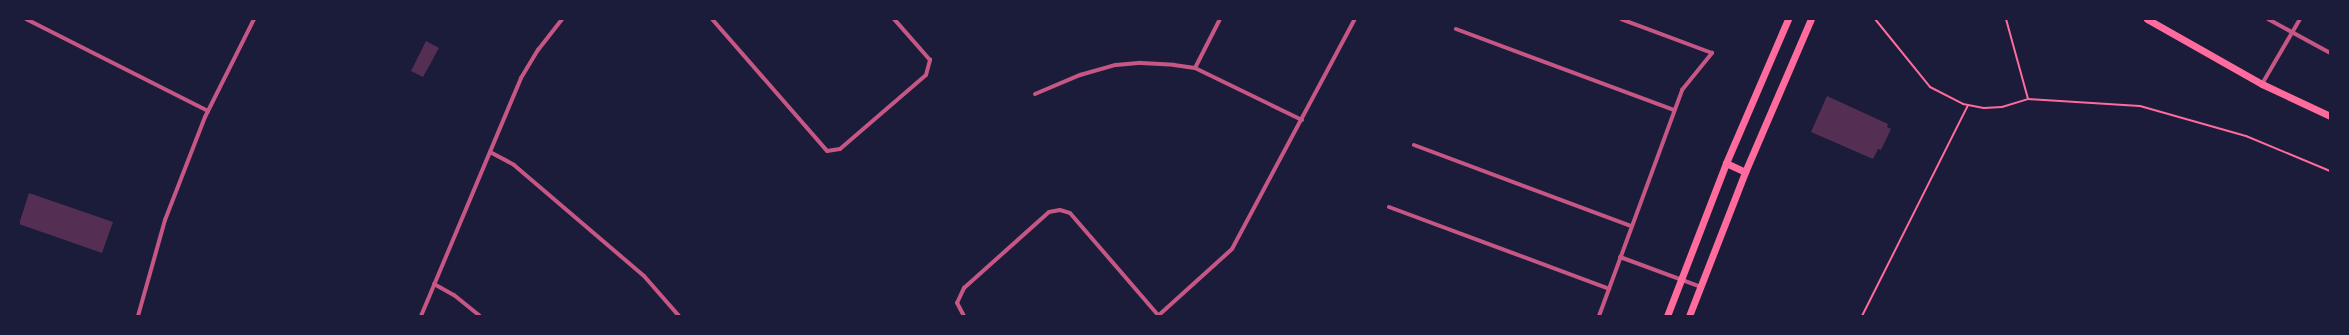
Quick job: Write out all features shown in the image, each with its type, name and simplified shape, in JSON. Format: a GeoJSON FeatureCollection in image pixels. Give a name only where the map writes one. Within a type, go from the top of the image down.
{"type":"FeatureCollection","features":[{"type":"Feature","properties":{"kind":"main road"},"geometry":{"type":"LineString","coordinates":[[1666,316],[1679,279],[1726,163],[1788,19]]}},
{"type":"Feature","properties":{"kind":"main road"},"geometry":{"type":"LineString","coordinates":[[1689,316],[1699,286],[1745,172],[1811,19]]}},
{"type":"Feature","properties":{"kind":"main road"},"geometry":{"type":"LineString","coordinates":[[2147,19],[2262,84],[2330,116]]}},
{"type":"Feature","properties":{"kind":"main road"},"geometry":{"type":"LineString","coordinates":[[1726,163],[1745,172]]}},
{"type":"Feature","properties":{"kind":"street"},"geometry":{"type":"LineString","coordinates":[[26,19],[208,111]]}},
{"type":"Feature","properties":{"kind":"street"},"geometry":{"type":"LineString","coordinates":[[138,316],[165,220],[208,111],[254,19]]}},
{"type":"Feature","properties":{"kind":"street"},"geometry":{"type":"LineString","coordinates":[[421,316],[523,74],[538,50],[562,19]]}},
{"type":"Feature","properties":{"kind":"street"},"geometry":{"type":"LineString","coordinates":[[712,19],[819,144],[827,151],[840,149],[926,75],[930,62],[894,19]]}},
{"type":"Feature","properties":{"kind":"street"},"geometry":{"type":"LineString","coordinates":[[1195,68],[1220,19]]}},
{"type":"Feature","properties":{"kind":"street"},"geometry":{"type":"LineString","coordinates":[[964,316],[958,304],[964,288],[1048,212],[1061,211],[1070,213],[1159,316],[1232,249],[1355,19]]}},
{"type":"Feature","properties":{"kind":"street"},"geometry":{"type":"LineString","coordinates":[[1599,316],[1682,90],[1712,53],[1621,19]]}},
{"type":"Feature","properties":{"kind":"street"},"geometry":{"type":"LineString","coordinates":[[2268,19],[2330,53]]}},
{"type":"Feature","properties":{"kind":"street"},"geometry":{"type":"LineString","coordinates":[[2262,84],[2291,32],[2300,19]]}},
{"type":"Feature","properties":{"kind":"street"},"geometry":{"type":"LineString","coordinates":[[1456,29],[1674,110]]}},
{"type":"Feature","properties":{"kind":"street"},"geometry":{"type":"LineString","coordinates":[[1035,94],[1080,75],[1116,65],[1141,63],[1195,68],[1302,120]]}},
{"type":"Feature","properties":{"kind":"street"},"geometry":{"type":"LineString","coordinates":[[1414,145],[1631,226]]}},
{"type":"Feature","properties":{"kind":"street"},"geometry":{"type":"LineString","coordinates":[[490,152],[514,165],[644,276],[679,316]]}},
{"type":"Feature","properties":{"kind":"street"},"geometry":{"type":"LineString","coordinates":[[1389,207],[1609,289]]}},
{"type":"Feature","properties":{"kind":"street"},"geometry":{"type":"LineString","coordinates":[[1620,257],[1699,286]]}},
{"type":"Feature","properties":{"kind":"street"},"geometry":{"type":"LineString","coordinates":[[434,284],[454,295],[480,316]]}},
{"type":"Feature","properties":{"kind":"path"},"geometry":{"type":"LineString","coordinates":[[1875,19],[1930,87],[1968,105],[2002,107],[2028,99],[2114,103],[2174,114],[2246,136],[2330,172]]}},
{"type":"Feature","properties":{"kind":"path"},"geometry":{"type":"LineString","coordinates":[[2006,19],[2028,99]]}},
{"type":"Feature","properties":{"kind":"path"},"geometry":{"type":"LineString","coordinates":[[1862,316],[1968,105]]}},
{"type":"Feature","properties":{"kind":"building"},"geometry":{"type":"Polygon","coordinates":[[[426,41],[439,48],[423,77],[411,71],[426,41]]]}},
{"type":"Feature","properties":{"kind":"building"},"geometry":{"type":"Polygon","coordinates":[[[1827,96],[1888,124],[1887,127],[1891,129],[1881,150],[1878,149],[1873,159],[1811,132],[1827,96]]]}},
{"type":"Feature","properties":{"kind":"building"},"geometry":{"type":"Polygon","coordinates":[[[29,193],[113,222],[102,253],[19,224],[29,193]]]}}]}
